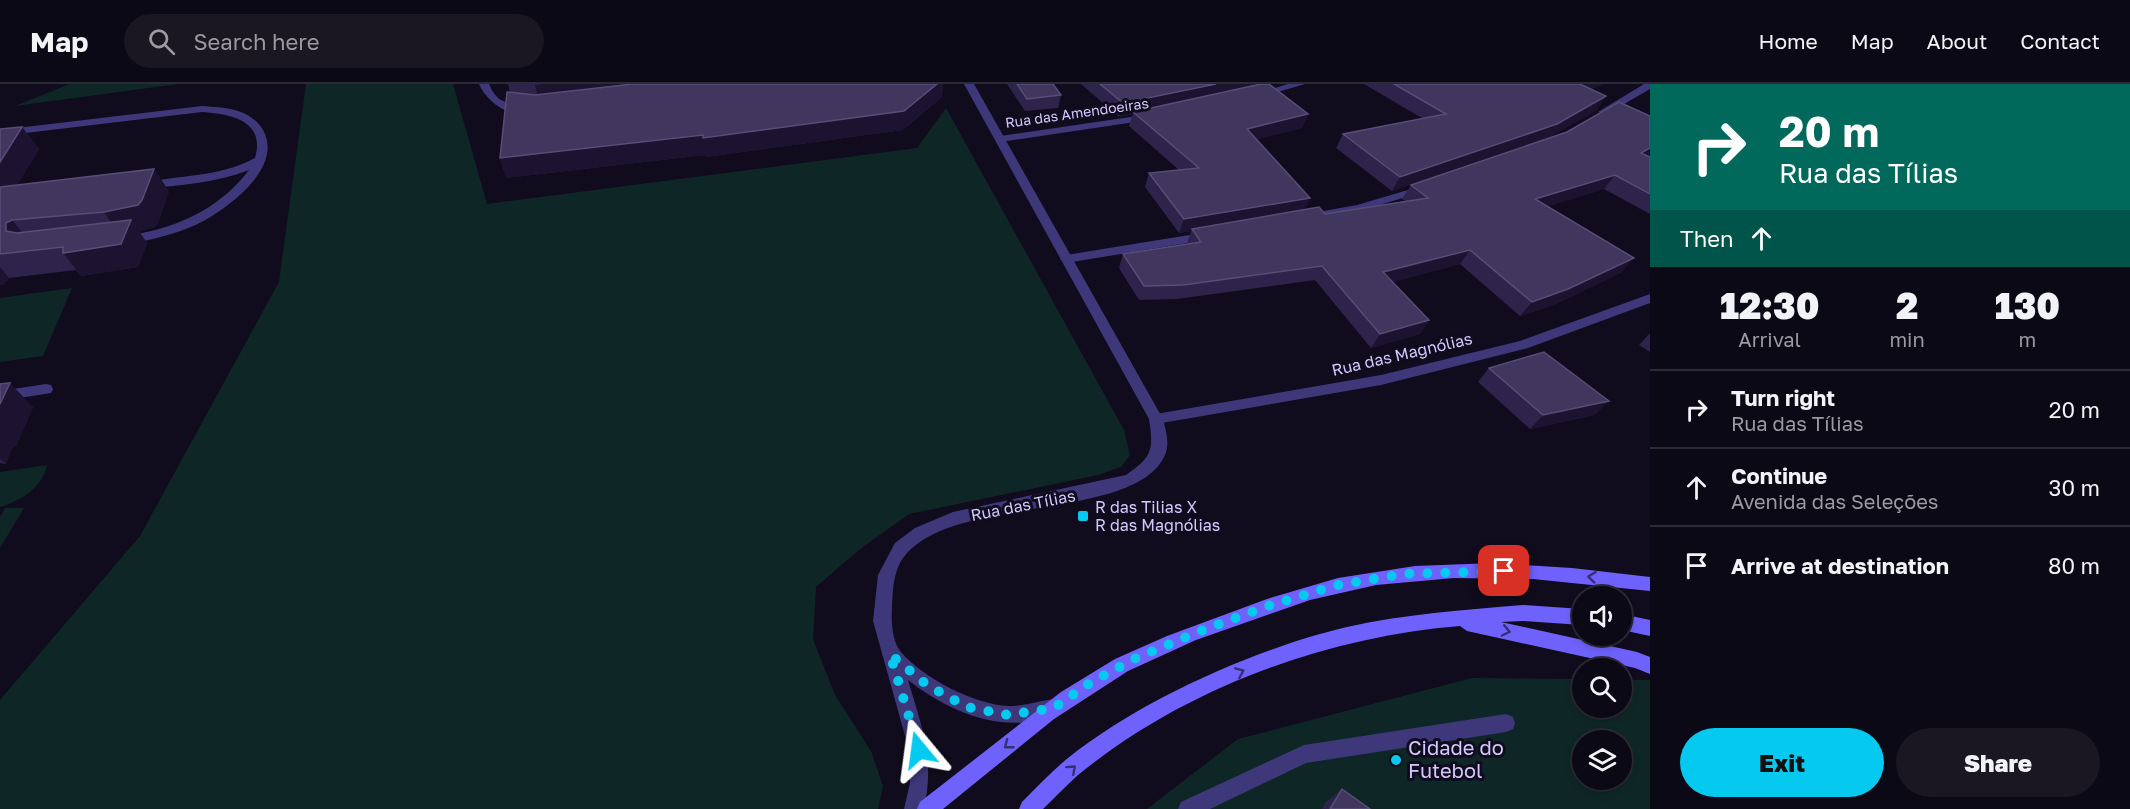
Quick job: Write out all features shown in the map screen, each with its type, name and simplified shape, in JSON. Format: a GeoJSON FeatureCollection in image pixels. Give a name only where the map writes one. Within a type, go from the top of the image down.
{"type":"FeatureCollection","features":[{"type":"Feature","properties":{"kind":"main road"},"geometry":{"type":"LineString","coordinates":[[927,809],[1054,708],[1090,683],[1134,659],[1235,618],[1338,585],[1404,574],[1525,570],[1650,584]]}},
{"type":"Feature","properties":{"kind":"main road"},"geometry":{"type":"LineString","coordinates":[[1029,809],[1075,765],[1141,719],[1233,674],[1290,651],[1348,635],[1449,619],[1523,613],[1572,616]]}},
{"type":"Feature","properties":{"kind":"main road"},"geometry":{"type":"LineString","coordinates":[[1449,619],[1637,660],[1650,666]]}},
{"type":"Feature","properties":{"kind":"main road"},"geometry":{"type":"LineString","coordinates":[[1632,624],[1650,628]]}},
{"type":"Feature","properties":{"kind":"street"},"geometry":{"type":"LineString","coordinates":[[484,84],[487,94],[504,106],[540,109]]}},
{"type":"Feature","properties":{"kind":"street","name":"Rua das Tílias"},"geometry":{"type":"LineString","coordinates":[[914,809],[920,783],[919,750],[882,621],[886,575],[901,548],[921,533],[953,519],[1104,488],[1131,480],[1149,467],[1158,453],[1160,440],[1156,419],[969,84]]}},
{"type":"Feature","properties":{"kind":"street"},"geometry":{"type":"LineString","coordinates":[[1249,97],[1300,84]]}},
{"type":"Feature","properties":{"kind":"street"},"geometry":{"type":"LineString","coordinates":[[1591,119],[1650,85]]}},
{"type":"Feature","properties":{"kind":"street"},"geometry":{"type":"LineString","coordinates":[[0,133],[202,109],[235,113],[255,124],[263,137],[262,158],[249,179],[218,207],[184,225],[141,239],[108,242]]}},
{"type":"Feature","properties":{"kind":"street","name":"Rua das Amendoeiras"},"geometry":{"type":"LineString","coordinates":[[1000,139],[1164,114]]}},
{"type":"Feature","properties":{"kind":"street"},"geometry":{"type":"LineString","coordinates":[[134,187],[217,177],[246,168],[262,158]]}},
{"type":"Feature","properties":{"kind":"street"},"geometry":{"type":"LineString","coordinates":[[1301,219],[1359,208],[1432,185]]}},
{"type":"Feature","properties":{"kind":"street"},"geometry":{"type":"LineString","coordinates":[[1066,259],[1221,233]]}},
{"type":"Feature","properties":{"kind":"street","name":"Rua das Magnólias"},"geometry":{"type":"LineString","coordinates":[[1156,419],[1392,378],[1523,345],[1650,298]]}},
{"type":"Feature","properties":{"kind":"street"},"geometry":{"type":"LineString","coordinates":[[0,396],[46,389]]}},
{"type":"Feature","properties":{"kind":"street"},"geometry":{"type":"LineString","coordinates":[[890,654],[927,685],[967,707],[1008,715],[1054,708]]}},
{"type":"Feature","properties":{"kind":"street"},"geometry":{"type":"LineString","coordinates":[[1188,809],[1304,754],[1506,723]]}},
{"type":"Feature","properties":{"kind":"green space"},"geometry":{"type":"Polygon","coordinates":[[[70,84],[178,84],[15,106],[70,84]]]}},
{"type":"Feature","properties":{"kind":"green space"},"geometry":{"type":"Polygon","coordinates":[[[306,84],[453,84],[487,204],[917,148],[946,108],[1124,430],[1130,455],[1121,467],[1098,475],[909,514],[860,549],[816,587],[813,639],[835,695],[871,751],[883,786],[878,809],[0,809],[0,700],[140,536],[279,282],[306,84]]]}},
{"type":"Feature","properties":{"kind":"green space"},"geometry":{"type":"Polygon","coordinates":[[[72,288],[43,356],[0,362],[0,298],[72,288]]]}},
{"type":"Feature","properties":{"kind":"green space"},"geometry":{"type":"Polygon","coordinates":[[[47,465],[36,487],[16,501],[0,507],[0,472],[47,465]]]}},
{"type":"Feature","properties":{"kind":"green space"},"geometry":{"type":"Polygon","coordinates":[[[5,508],[24,508],[0,548],[0,517],[5,508]]]}},
{"type":"Feature","properties":{"kind":"green space","name":"Cidade do Futebol"},"geometry":{"type":"Polygon","coordinates":[[[1472,678],[1572,679],[1572,718],[1632,718],[1632,680],[1650,680],[1650,809],[1147,809],[1238,739],[1472,678]]]}},
{"type":"Feature","properties":{"kind":"building"},"geometry":{"type":"Polygon","coordinates":[[[633,84],[937,84],[904,111],[703,138],[703,135],[500,158],[507,92],[535,95],[633,84]]]}},
{"type":"Feature","properties":{"kind":"building"},"geometry":{"type":"Polygon","coordinates":[[[1017,84],[1053,84],[1061,95],[1027,99],[1017,84]]]}},
{"type":"Feature","properties":{"kind":"building"},"geometry":{"type":"Polygon","coordinates":[[[1100,84],[1216,84],[1123,103],[1100,84]]]}},
{"type":"Feature","properties":{"kind":"building"},"geometry":{"type":"Polygon","coordinates":[[[1269,84],[1308,114],[1247,129],[1310,198],[1184,219],[1149,173],[1199,168],[1133,112],[1269,84]]]}},
{"type":"Feature","properties":{"kind":"building"},"geometry":{"type":"Polygon","coordinates":[[[1394,84],[1580,84],[1606,96],[1557,124],[1400,177],[1343,134],[1446,114],[1394,84]]]}},
{"type":"Feature","properties":{"kind":"building"},"geometry":{"type":"Polygon","coordinates":[[[1619,102],[1650,116],[1650,148],[1641,153],[1650,157],[1650,194],[1615,175],[1535,199],[1634,258],[1568,289],[1532,302],[1470,250],[1383,272],[1429,320],[1380,334],[1322,266],[1183,285],[1144,286],[1123,254],[1201,242],[1192,229],[1319,207],[1325,214],[1428,198],[1411,185],[1567,132],[1619,102]]]}},
{"type":"Feature","properties":{"kind":"building"},"geometry":{"type":"Polygon","coordinates":[[[22,127],[0,162],[0,129],[22,127]]]}},
{"type":"Feature","properties":{"kind":"building"},"geometry":{"type":"Polygon","coordinates":[[[154,169],[138,205],[104,212],[12,220],[6,223],[6,231],[17,233],[131,220],[121,244],[63,253],[63,247],[0,254],[0,187],[154,169]]]}},
{"type":"Feature","properties":{"kind":"building"},"geometry":{"type":"Polygon","coordinates":[[[1544,352],[1609,401],[1543,415],[1489,368],[1544,352]]]}},
{"type":"Feature","properties":{"kind":"building"},"geometry":{"type":"Polygon","coordinates":[[[10,383],[0,404],[0,384],[10,383]]]}},
{"type":"Feature","properties":{"kind":"building"},"geometry":{"type":"Polygon","coordinates":[[[1342,789],[1370,809],[1330,809],[1342,789]]]}},
{"type":"Feature","properties":{"kind":"place","name":"R das Tilias X R das Magnólias"},"geometry":{"type":"Point","coordinates":[1083,516]}},
{"type":"Feature","properties":{"kind":"place","name":"Cidade do Futebol"},"geometry":{"type":"Point","coordinates":[1396,760]}},
{"type":"Feature","properties":{"kind":"route"},"geometry":{"type":"LineString","coordinates":[[919,750],[890,654],[927,685],[967,707],[1008,715],[1054,708],[1090,683],[1134,659],[1268,606],[1338,585],[1404,574],[1504,571]]}}]}
